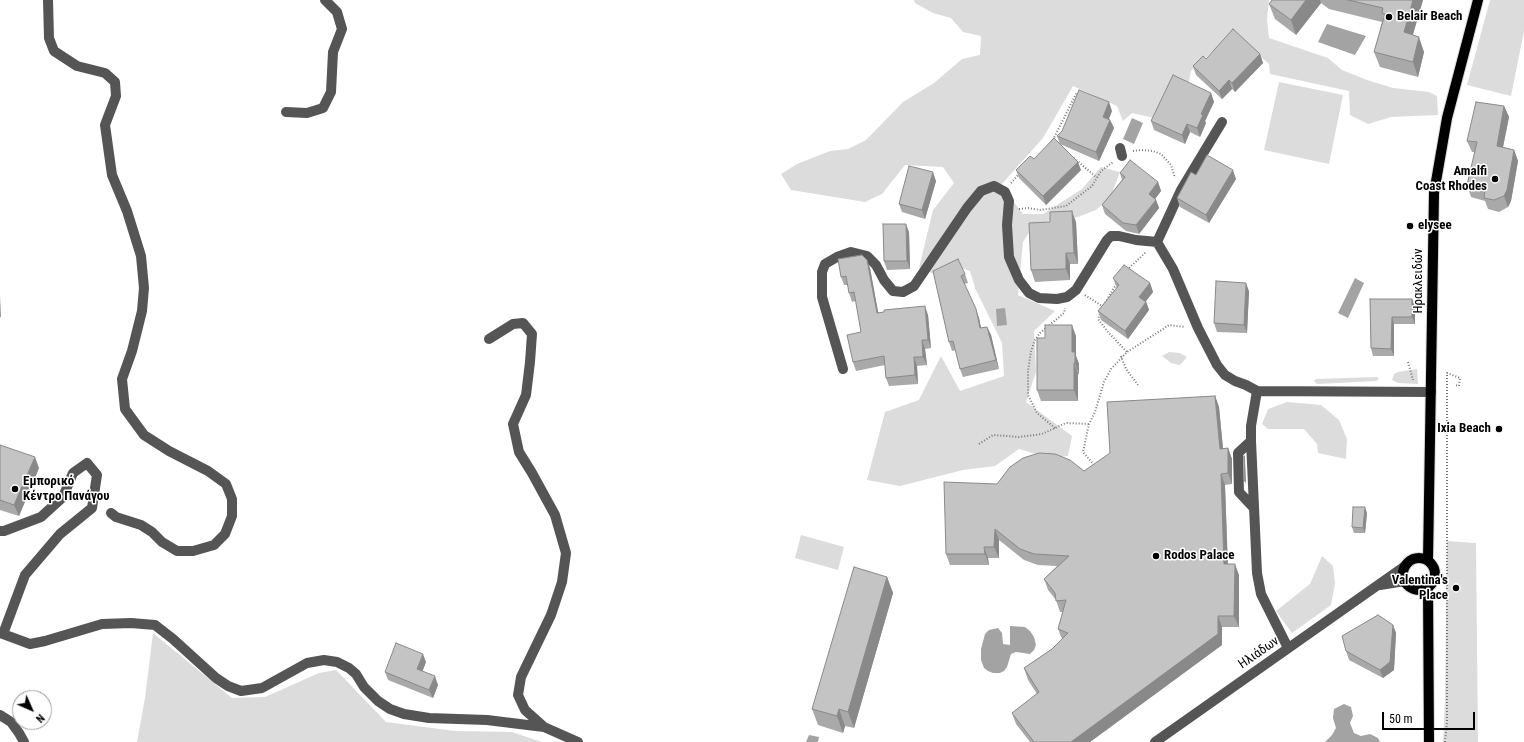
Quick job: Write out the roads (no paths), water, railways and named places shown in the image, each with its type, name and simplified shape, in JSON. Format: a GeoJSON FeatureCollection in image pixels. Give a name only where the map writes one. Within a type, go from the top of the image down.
{"type":"FeatureCollection","features":[{"type":"Feature","properties":{"kind":"main road","name":"Ηρακλειδών"},"geometry":{"type":"LineString","coordinates":[[1423,559],[1428,544],[1434,193],[1447,118],[1478,0]]}},
{"type":"Feature","properties":{"kind":"main road"},"geometry":{"type":"LineString","coordinates":[[1423,559],[1432,564],[1435,573],[1432,583],[1423,588],[1413,588],[1405,581],[1405,566],[1409,562],[1423,559]]}},
{"type":"Feature","properties":{"kind":"main road"},"geometry":{"type":"LineString","coordinates":[[1423,588],[1429,600],[1429,742]]}},
{"type":"Feature","properties":{"kind":"street"},"geometry":{"type":"LineString","coordinates":[[48,0],[49,38],[54,51],[77,66],[105,73],[115,82],[116,96],[105,126],[112,175],[127,211],[141,256],[144,288],[142,311],[132,351],[122,379],[125,409],[144,435],[169,451],[208,471],[226,484],[232,499],[232,516],[225,534],[214,544],[193,551],[177,552],[141,525],[116,517],[111,513]]}},
{"type":"Feature","properties":{"kind":"street"},"geometry":{"type":"LineString","coordinates":[[286,112],[307,113],[323,108],[331,92],[333,52],[342,29],[337,12],[325,0]]}},
{"type":"Feature","properties":{"kind":"street"},"geometry":{"type":"LineString","coordinates":[[1157,242],[1181,190],[1222,122]]}},
{"type":"Feature","properties":{"kind":"street"},"geometry":{"type":"LineString","coordinates":[[843,369],[822,297],[822,272],[825,264],[836,257],[851,252],[867,256],[876,265],[884,280],[893,290],[903,292],[914,286],[967,208],[981,191],[994,186],[1009,200],[1007,244],[1009,257],[1019,280],[1029,292],[1039,298],[1057,299],[1067,297],[1076,290],[1107,240],[1112,236],[1157,242]]}},
{"type":"Feature","properties":{"kind":"street"},"geometry":{"type":"LineString","coordinates":[[1157,242],[1173,269],[1198,328],[1217,365],[1225,375],[1256,391],[1431,392]]}},
{"type":"Feature","properties":{"kind":"street"},"geometry":{"type":"LineString","coordinates":[[489,339],[513,324],[518,323],[523,323],[532,334],[526,395],[513,424],[519,452],[555,515],[566,553],[562,582],[551,615],[520,677],[518,695],[524,710],[544,727],[578,742]]}},
{"type":"Feature","properties":{"kind":"street"},"geometry":{"type":"LineString","coordinates":[[1256,391],[1251,441],[1257,573],[1261,594],[1288,648]]}},
{"type":"Feature","properties":{"kind":"street"},"geometry":{"type":"LineString","coordinates":[[0,531],[4,531],[40,517],[63,497],[73,473],[87,463],[97,475],[92,508],[60,534],[25,575],[2,633],[30,644],[102,624],[130,622],[155,625],[173,638],[216,678],[228,686],[241,691],[262,688],[307,663],[324,660],[337,662],[349,668],[356,674],[364,687],[378,701],[390,709],[404,714],[429,718],[494,721],[544,727]]}},
{"type":"Feature","properties":{"kind":"street","name":"Ηλιάδων"},"geometry":{"type":"LineString","coordinates":[[1155,742],[1405,566]]}},
{"type":"Feature","properties":{"kind":"street"},"geometry":{"type":"LineString","coordinates":[[1378,585],[1405,581]]}},
{"type":"Feature","properties":{"kind":"street"},"geometry":{"type":"LineString","coordinates":[[0,715],[11,722],[24,742]]}},
{"type":"Feature","properties":{"kind":"place","name":"Belair Beach"},"geometry":{"type":"Point","coordinates":[1389,17]}},
{"type":"Feature","properties":{"kind":"place","name":"Amalfi Coast Rhodes"},"geometry":{"type":"Point","coordinates":[1495,179]}},
{"type":"Feature","properties":{"kind":"place","name":"elysee"},"geometry":{"type":"Point","coordinates":[1410,226]}},
{"type":"Feature","properties":{"kind":"place","name":"Ixia Beach"},"geometry":{"type":"Point","coordinates":[1499,429]}},
{"type":"Feature","properties":{"kind":"place","name":"Εμπορικό Κέντρο Πανάγου"},"geometry":{"type":"Point","coordinates":[15,489]}},
{"type":"Feature","properties":{"kind":"place","name":"Rodos Palace"},"geometry":{"type":"Point","coordinates":[1156,556]}},
{"type":"Feature","properties":{"kind":"place","name":"Valentina's Place"},"geometry":{"type":"Point","coordinates":[1456,588]}}]}
